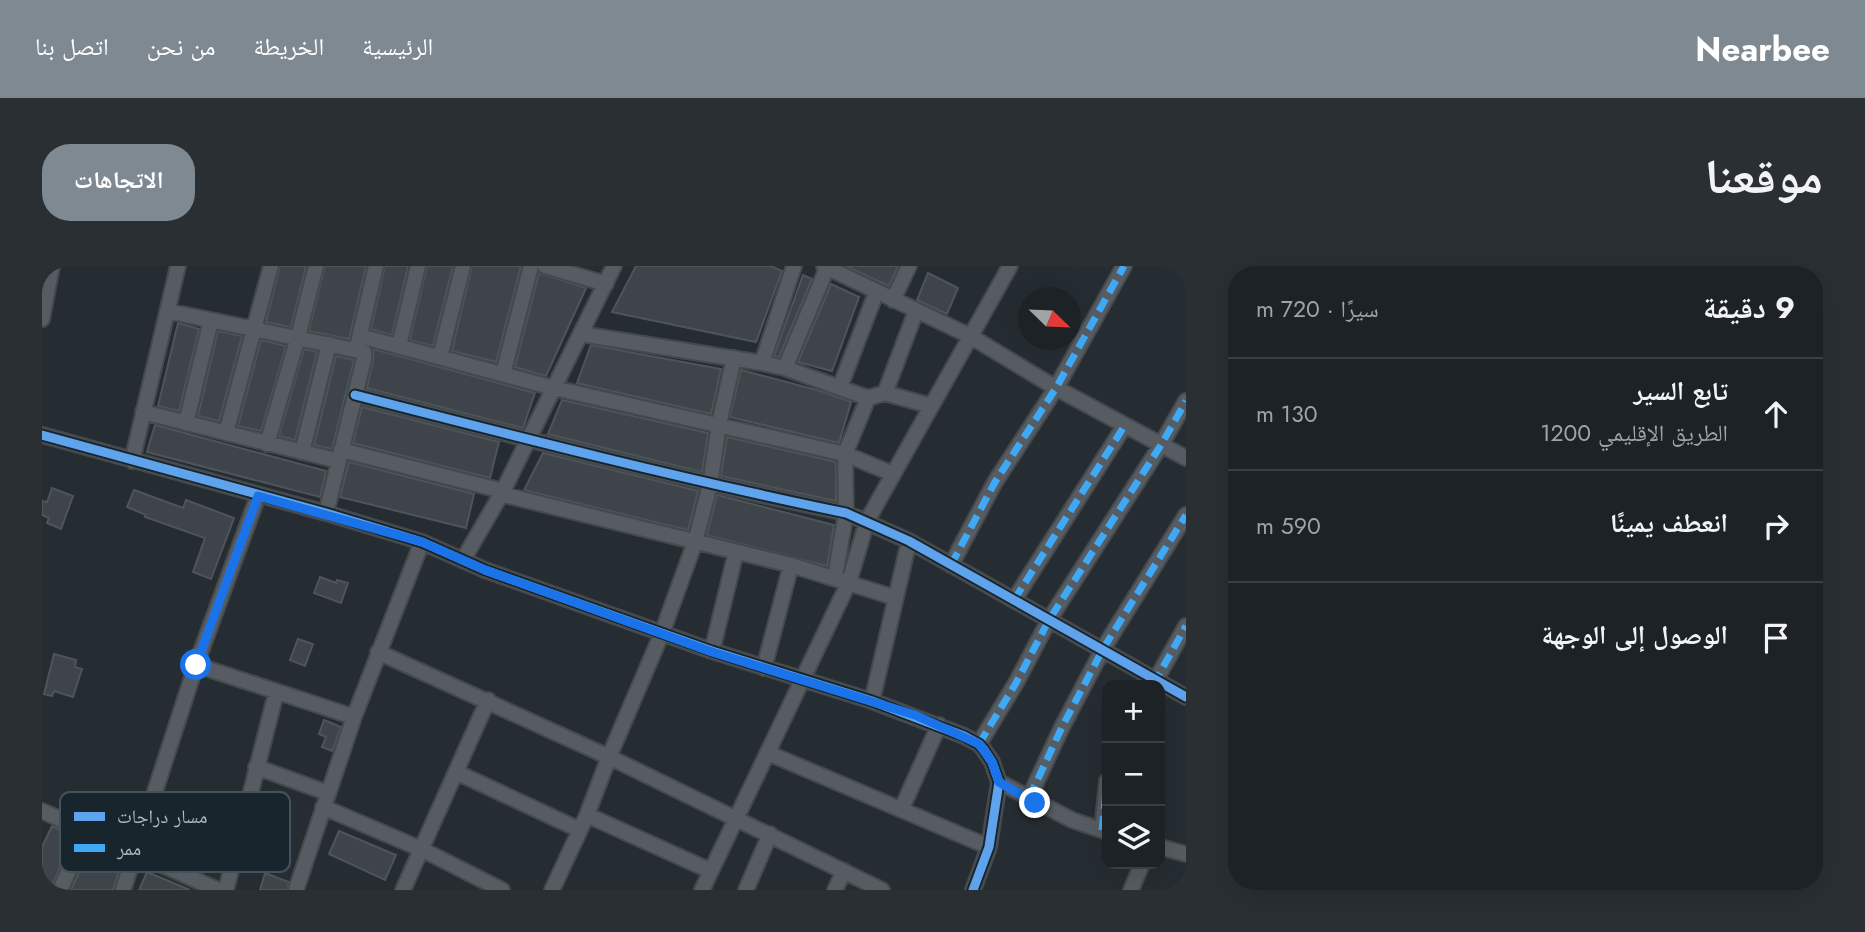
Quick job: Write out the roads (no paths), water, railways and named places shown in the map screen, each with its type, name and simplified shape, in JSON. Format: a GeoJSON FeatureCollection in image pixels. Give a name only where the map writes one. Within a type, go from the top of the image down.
{"type":"FeatureCollection","features":[{"type":"Feature","properties":{"kind":"street"},"geometry":{"type":"LineString","coordinates":[[42,319],[52,266]]}},
{"type":"Feature","properties":{"kind":"street"},"geometry":{"type":"LineString","coordinates":[[132,461],[178,266]]}},
{"type":"Feature","properties":{"kind":"street"},"geometry":{"type":"LineString","coordinates":[[226,433],[271,266]]}},
{"type":"Feature","properties":{"kind":"street"},"geometry":{"type":"LineString","coordinates":[[267,444],[316,266]]}},
{"type":"Feature","properties":{"kind":"street"},"geometry":{"type":"LineString","coordinates":[[326,513],[365,356],[358,342],[376,266]]}},
{"type":"Feature","properties":{"kind":"street"},"geometry":{"type":"LineString","coordinates":[[399,346],[418,266]]}},
{"type":"Feature","properties":{"kind":"street"},"geometry":{"type":"LineString","coordinates":[[440,357],[463,266]]}},
{"type":"Feature","properties":{"kind":"street"},"geometry":{"type":"LineString","coordinates":[[503,374],[531,266]]}},
{"type":"Feature","properties":{"kind":"street"},"geometry":{"type":"LineString","coordinates":[[545,266],[606,284]]}},
{"type":"Feature","properties":{"kind":"street"},"geometry":{"type":"LineString","coordinates":[[463,559],[502,492],[614,266]]}},
{"type":"Feature","properties":{"kind":"street"},"geometry":{"type":"LineString","coordinates":[[762,363],[794,266]]}},
{"type":"Feature","properties":{"kind":"street"},"geometry":{"type":"LineString","coordinates":[[893,300],[909,266]]}},
{"type":"Feature","properties":{"kind":"street"},"geometry":{"type":"LineString","coordinates":[[702,890],[802,681],[867,521],[1010,266]]}},
{"type":"Feature","properties":{"kind":"street"},"geometry":{"type":"LineString","coordinates":[[951,565],[995,482],[1056,388],[1124,266]]}},
{"type":"Feature","properties":{"kind":"street"},"geometry":{"type":"LineString","coordinates":[[786,368],[826,267],[970,336],[1056,388],[1186,458]]}},
{"type":"Feature","properties":{"kind":"street"},"geometry":{"type":"LineString","coordinates":[[840,387],[876,293]]}},
{"type":"Feature","properties":{"kind":"street"},"geometry":{"type":"LineString","coordinates":[[167,311],[329,344],[358,342],[399,346],[554,388],[845,454],[893,474]]}},
{"type":"Feature","properties":{"kind":"street"},"geometry":{"type":"LineString","coordinates":[[885,393],[916,311]]}},
{"type":"Feature","properties":{"kind":"street"},"geometry":{"type":"LineString","coordinates":[[186,423],[211,320]]}},
{"type":"Feature","properties":{"kind":"street"},"geometry":{"type":"LineString","coordinates":[[581,334],[762,363],[786,368],[868,398],[885,393],[931,406]]}},
{"type":"Feature","properties":{"kind":"street"},"geometry":{"type":"LineString","coordinates":[[302,452],[329,344]]}},
{"type":"Feature","properties":{"kind":"street"},"geometry":{"type":"LineString","coordinates":[[552,890],[587,815],[608,757],[662,633],[695,542],[710,485],[719,424],[734,358]]}},
{"type":"Feature","properties":{"kind":"street"},"geometry":{"type":"LineString","coordinates":[[355,395],[710,485],[846,513],[909,541],[1103,649],[1150,680]]}},
{"type":"Feature","properties":{"kind":"street"},"geometry":{"type":"LineString","coordinates":[[842,580],[846,513],[845,454],[868,398]]}},
{"type":"Feature","properties":{"kind":"street"},"geometry":{"type":"LineString","coordinates":[[979,744],[1016,683],[1049,620],[1161,445],[1186,401]]}},
{"type":"Feature","properties":{"kind":"street"},"geometry":{"type":"LineString","coordinates":[[143,412],[302,452],[340,455],[502,492],[791,565],[896,598]]}},
{"type":"Feature","properties":{"kind":"street"},"geometry":{"type":"LineString","coordinates":[[1014,600],[1125,425]]}},
{"type":"Feature","properties":{"kind":"street"},"geometry":{"type":"LineString","coordinates":[[42,435],[422,542],[485,570],[712,652],[872,701],[939,725],[979,744],[992,762],[999,782],[989,846],[974,890]]}},
{"type":"Feature","properties":{"kind":"street"},"geometry":{"type":"LineString","coordinates":[[155,792],[196,665],[258,496]]}},
{"type":"Feature","properties":{"kind":"street"},"geometry":{"type":"LineString","coordinates":[[1029,798],[1103,649],[1186,515]]}},
{"type":"Feature","properties":{"kind":"street"},"geometry":{"type":"LineString","coordinates":[[872,701],[909,541]]}},
{"type":"Feature","properties":{"kind":"street"},"geometry":{"type":"LineString","coordinates":[[296,890],[377,652],[422,542]]}},
{"type":"Feature","properties":{"kind":"street"},"geometry":{"type":"LineString","coordinates":[[712,652],[736,552]]}},
{"type":"Feature","properties":{"kind":"street"},"geometry":{"type":"LineString","coordinates":[[764,668],[791,565]]}},
{"type":"Feature","properties":{"kind":"street"},"geometry":{"type":"LineString","coordinates":[[1156,680],[1186,626]]}},
{"type":"Feature","properties":{"kind":"street"},"geometry":{"type":"LineString","coordinates":[[377,652],[488,700],[882,890]]}},
{"type":"Feature","properties":{"kind":"street"},"geometry":{"type":"LineString","coordinates":[[196,665],[354,717]]}},
{"type":"Feature","properties":{"kind":"street"},"geometry":{"type":"LineString","coordinates":[[1165,688],[1186,697]]}},
{"type":"Feature","properties":{"kind":"street"},"geometry":{"type":"LineString","coordinates":[[250,792],[276,693]]}},
{"type":"Feature","properties":{"kind":"street"},"geometry":{"type":"LineString","coordinates":[[403,890],[488,700]]}},
{"type":"Feature","properties":{"kind":"street"},"geometry":{"type":"LineString","coordinates":[[902,808],[939,725]]}},
{"type":"Feature","properties":{"kind":"street"},"geometry":{"type":"LineString","coordinates":[[768,753],[989,846]]}},
{"type":"Feature","properties":{"kind":"street"},"geometry":{"type":"LineString","coordinates":[[256,767],[328,793]]}},
{"type":"Feature","properties":{"kind":"street"},"geometry":{"type":"LineString","coordinates":[[456,772],[580,830]]}},
{"type":"Feature","properties":{"kind":"street"},"geometry":{"type":"LineString","coordinates":[[999,782],[1072,821],[1102,830]]}},
{"type":"Feature","properties":{"kind":"street"},"geometry":{"type":"LineString","coordinates":[[323,807],[421,849],[502,890]]}},
{"type":"Feature","properties":{"kind":"street"},"geometry":{"type":"LineString","coordinates":[[587,815],[711,871]]}},
{"type":"Feature","properties":{"kind":"street"},"geometry":{"type":"LineString","coordinates":[[746,890],[770,834]]}},
{"type":"Feature","properties":{"kind":"street"},"geometry":{"type":"LineString","coordinates":[[1165,848],[1186,854]]}},
{"type":"Feature","properties":{"kind":"street"},"geometry":{"type":"LineString","coordinates":[[1131,890],[1140,869]]}},
{"type":"Feature","properties":{"kind":"street"},"geometry":{"type":"LineString","coordinates":[[835,890],[844,871]]}},
{"type":"Feature","properties":{"kind":"street"},"geometry":{"type":"LineString","coordinates":[[60,890],[68,872]]}},
{"type":"Feature","properties":{"kind":"street"},"geometry":{"type":"LineString","coordinates":[[124,890],[129,872]]}},
{"type":"Feature","properties":{"kind":"street"},"geometry":{"type":"LineString","coordinates":[[178,872],[218,890]]}},
{"type":"Feature","properties":{"kind":"street"},"geometry":{"type":"LineString","coordinates":[[226,890],[230,872]]}}]}
